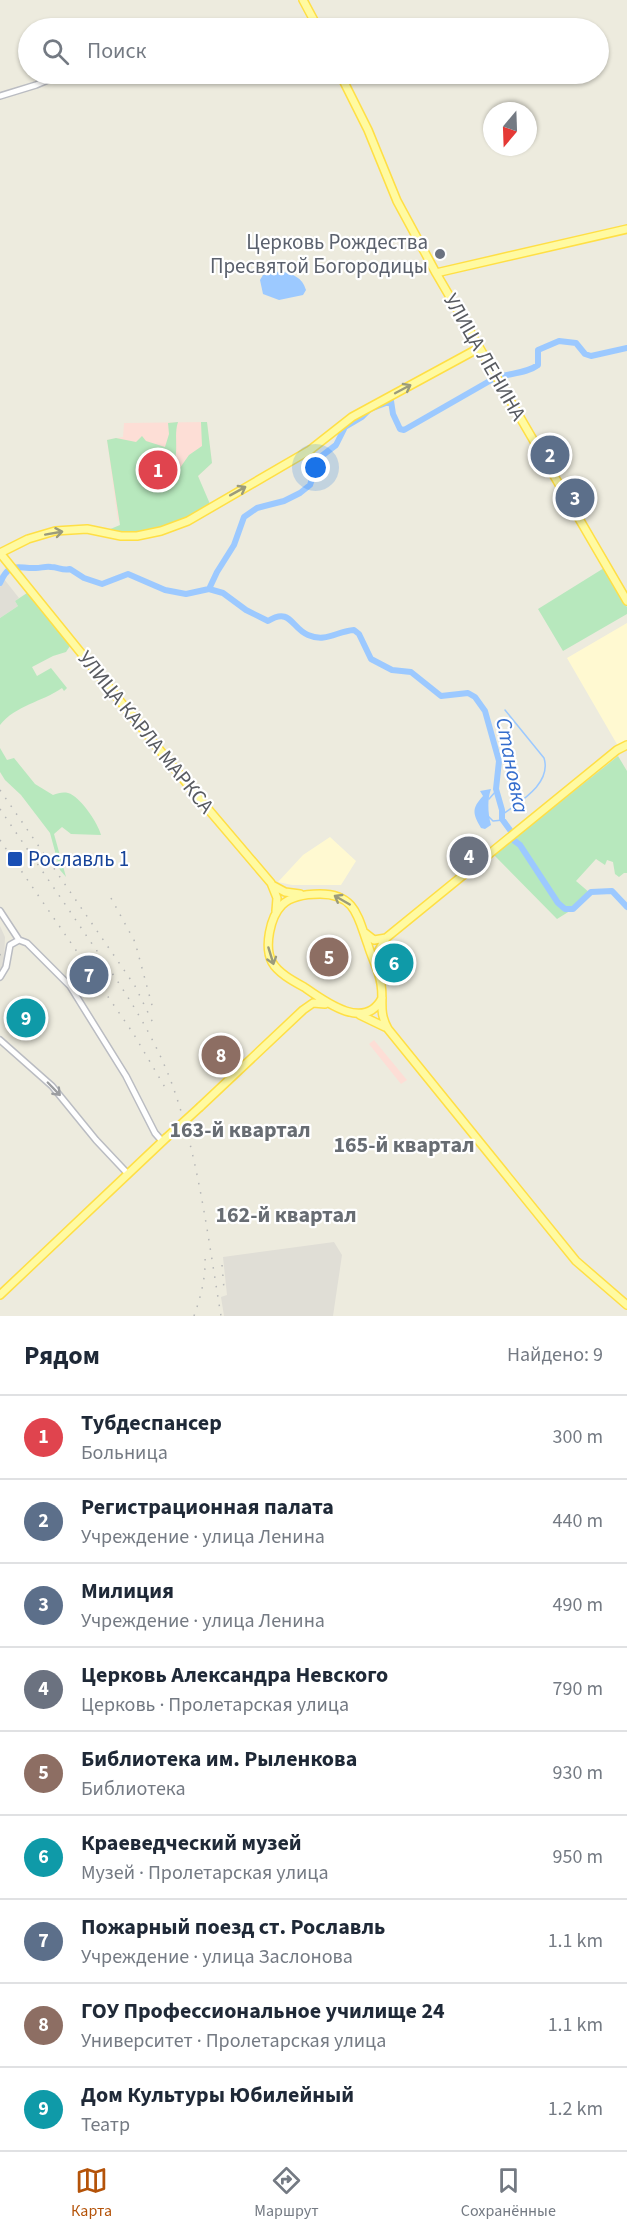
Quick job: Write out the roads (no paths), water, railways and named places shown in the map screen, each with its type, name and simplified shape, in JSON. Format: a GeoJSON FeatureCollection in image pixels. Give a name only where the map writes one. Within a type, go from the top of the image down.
{"type":"FeatureCollection","features":[{"type":"Feature","properties":{"kind":"main road"},"geometry":{"type":"LineString","coordinates":[[303,0],[312,18]]}},
{"type":"Feature","properties":{"kind":"main road","name":"УЛИЦА ЛЕНИНА"},"geometry":{"type":"LineString","coordinates":[[345,84],[368,130],[397,201],[436,273],[627,601]]}},
{"type":"Feature","properties":{"kind":"main road"},"geometry":{"type":"LineString","coordinates":[[436,273],[627,229]]}},
{"type":"Feature","properties":{"kind":"main road"},"geometry":{"type":"LineString","coordinates":[[0,553],[28,539],[55,531],[87,529],[122,536],[137,536],[161,531],[188,521],[310,450],[352,417],[479,348]]}},
{"type":"Feature","properties":{"kind":"main road","name":"УЛИЦА КАРЛА МАРКСА"},"geometry":{"type":"LineString","coordinates":[[0,553],[272,885]]}},
{"type":"Feature","properties":{"kind":"main road"},"geometry":{"type":"LineString","coordinates":[[376,963],[379,950],[386,938],[617,750],[627,745]]}},
{"type":"Feature","properties":{"kind":"main road"},"geometry":{"type":"LineString","coordinates":[[272,885],[285,892],[332,894],[344,899],[354,909],[376,963],[381,985],[381,1012],[388,1029],[576,1261],[627,1305]]}},
{"type":"Feature","properties":{"kind":"main road"},"geometry":{"type":"LineString","coordinates":[[272,885],[277,898],[276,914],[268,942],[269,955],[274,965],[300,986],[328,1004],[374,1020],[388,1029]]}},
{"type":"Feature","properties":{"kind":"main road"},"geometry":{"type":"LineString","coordinates":[[276,914],[288,901],[306,894]]}},
{"type":"Feature","properties":{"kind":"main road"},"geometry":{"type":"LineString","coordinates":[[363,930],[374,940],[386,938]]}},
{"type":"Feature","properties":{"kind":"main road"},"geometry":{"type":"LineString","coordinates":[[300,986],[306,998],[303,1010]]}},
{"type":"Feature","properties":{"kind":"main road"},"geometry":{"type":"LineString","coordinates":[[355,1013],[374,1009],[382,998]]}},
{"type":"Feature","properties":{"kind":"main road"},"geometry":{"type":"LineString","coordinates":[[0,1295],[303,1010],[313,1003],[328,1004]]}},
{"type":"Feature","properties":{"kind":"street"},"geometry":{"type":"LineString","coordinates":[[0,96],[38,84]]}},
{"type":"Feature","properties":{"kind":"street"},"geometry":{"type":"LineString","coordinates":[[0,911],[19,940],[27,943],[70,986],[126,1076],[155,1133],[164,1139]]}},
{"type":"Feature","properties":{"kind":"street"},"geometry":{"type":"LineString","coordinates":[[0,977],[6,967],[10,945],[19,940]]}},
{"type":"Feature","properties":{"kind":"street"},"geometry":{"type":"LineString","coordinates":[[0,1040],[52,1086],[96,1140],[128,1174]]}},
{"type":"Feature","properties":{"kind":"water"},"geometry":{"type":"Polygon","coordinates":[[[281,271],[300,279],[306,290],[303,295],[279,300],[263,294],[260,280],[263,275],[281,271]]]}},
{"type":"Feature","properties":{"kind":"water"},"geometry":{"type":"Polygon","coordinates":[[[491,789],[488,807],[491,825],[485,829],[481,828],[475,811],[483,796],[480,791],[491,789]]]}},
{"type":"Feature","properties":{"kind":"waterway"},"geometry":{"type":"LineString","coordinates":[[209,589],[234,545],[244,517],[257,508],[284,501],[310,485],[319,458],[336,445],[345,427],[362,417],[370,409],[391,401],[393,414],[400,429],[404,430],[493,379],[533,368],[538,365],[538,350],[559,341],[576,343],[585,354],[591,356],[627,348]]}},
{"type":"Feature","properties":{"kind":"waterway","name":"Становка"},"geometry":{"type":"LineString","coordinates":[[0,583],[7,571],[15,567],[70,569],[84,578],[102,584],[128,574],[165,590],[186,594],[209,589],[223,593],[246,610],[268,621],[276,617],[286,617],[302,632],[314,637],[326,637],[354,630],[359,634],[371,659],[392,670],[411,672],[441,696],[468,693],[475,697],[485,711],[499,761],[496,789],[502,819],[510,830]]}},
{"type":"Feature","properties":{"kind":"waterway"},"geometry":{"type":"LineString","coordinates":[[502,815],[539,784],[545,767],[544,758],[505,710]]}},
{"type":"Feature","properties":{"kind":"waterway"},"geometry":{"type":"LineString","coordinates":[[489,799],[496,791]]}},
{"type":"Feature","properties":{"kind":"waterway"},"geometry":{"type":"LineString","coordinates":[[488,816],[493,821],[503,820]]}},
{"type":"Feature","properties":{"kind":"waterway","name":"Становка"},"geometry":{"type":"LineString","coordinates":[[512,839],[520,845],[558,903],[565,909],[573,909],[591,892],[612,891],[627,907]]}},
{"type":"Feature","properties":{"kind":"railway"},"geometry":{"type":"LineString","coordinates":[[0,790],[135,986],[154,1025]]}},
{"type":"Feature","properties":{"kind":"railway"},"geometry":{"type":"LineString","coordinates":[[0,809],[123,990],[164,1064],[181,1112],[196,1170],[221,1316]]}},
{"type":"Feature","properties":{"kind":"railway"},"geometry":{"type":"LineString","coordinates":[[0,840],[133,1033],[166,1089]]}},
{"type":"Feature","properties":{"kind":"railway"},"geometry":{"type":"LineString","coordinates":[[111,898],[135,942],[153,1009]]}},
{"type":"Feature","properties":{"kind":"railway"},"geometry":{"type":"LineString","coordinates":[[0,954],[1,959]]}},
{"type":"Feature","properties":{"kind":"railway"},"geometry":{"type":"LineString","coordinates":[[194,1316],[205,1271],[205,1256]]}},
{"type":"Feature","properties":{"kind":"railway"},"geometry":{"type":"LineString","coordinates":[[222,1265],[224,1289]]}},
{"type":"Feature","properties":{"kind":"place","name":"Церковь Рождества Пресвятой Богородицы"},"geometry":{"type":"Point","coordinates":[440,254]}},
{"type":"Feature","properties":{"kind":"place","name":"Регистрационная палата"},"geometry":{"type":"Point","coordinates":[550,455]}},
{"type":"Feature","properties":{"kind":"place","name":"Тубдеспансер"},"geometry":{"type":"Point","coordinates":[158,470]}},
{"type":"Feature","properties":{"kind":"place","name":"Милиция"},"geometry":{"type":"Point","coordinates":[575,498]}},
{"type":"Feature","properties":{"kind":"place","name":"Церковь Александра Невского"},"geometry":{"type":"Point","coordinates":[469,856]}},
{"type":"Feature","properties":{"kind":"place","name":"Рославль 1"},"geometry":{"type":"Point","coordinates":[15,859]}},
{"type":"Feature","properties":{"kind":"place","name":"Библиотека им. Рыленкова"},"geometry":{"type":"Point","coordinates":[329,957]}},
{"type":"Feature","properties":{"kind":"place","name":"Краеведческий музей"},"geometry":{"type":"Point","coordinates":[394,963]}},
{"type":"Feature","properties":{"kind":"place","name":"Пожарный поезд ст. Рославль"},"geometry":{"type":"Point","coordinates":[89,975]}},
{"type":"Feature","properties":{"kind":"place","name":"Дом Культуры Юбилейный"},"geometry":{"type":"Point","coordinates":[26,1018]}},
{"type":"Feature","properties":{"kind":"place","name":"ГОУ Профессиональное училище 24"},"geometry":{"type":"Point","coordinates":[221,1055]}},
{"type":"Feature","properties":{"kind":"district","name":"163-й квартал"},"geometry":{"type":"Point","coordinates":[240,1129]}},
{"type":"Feature","properties":{"kind":"district","name":"165-й квартал"},"geometry":{"type":"Point","coordinates":[404,1144]}},
{"type":"Feature","properties":{"kind":"district","name":"162-й квартал"},"geometry":{"type":"Point","coordinates":[286,1214]}}]}
